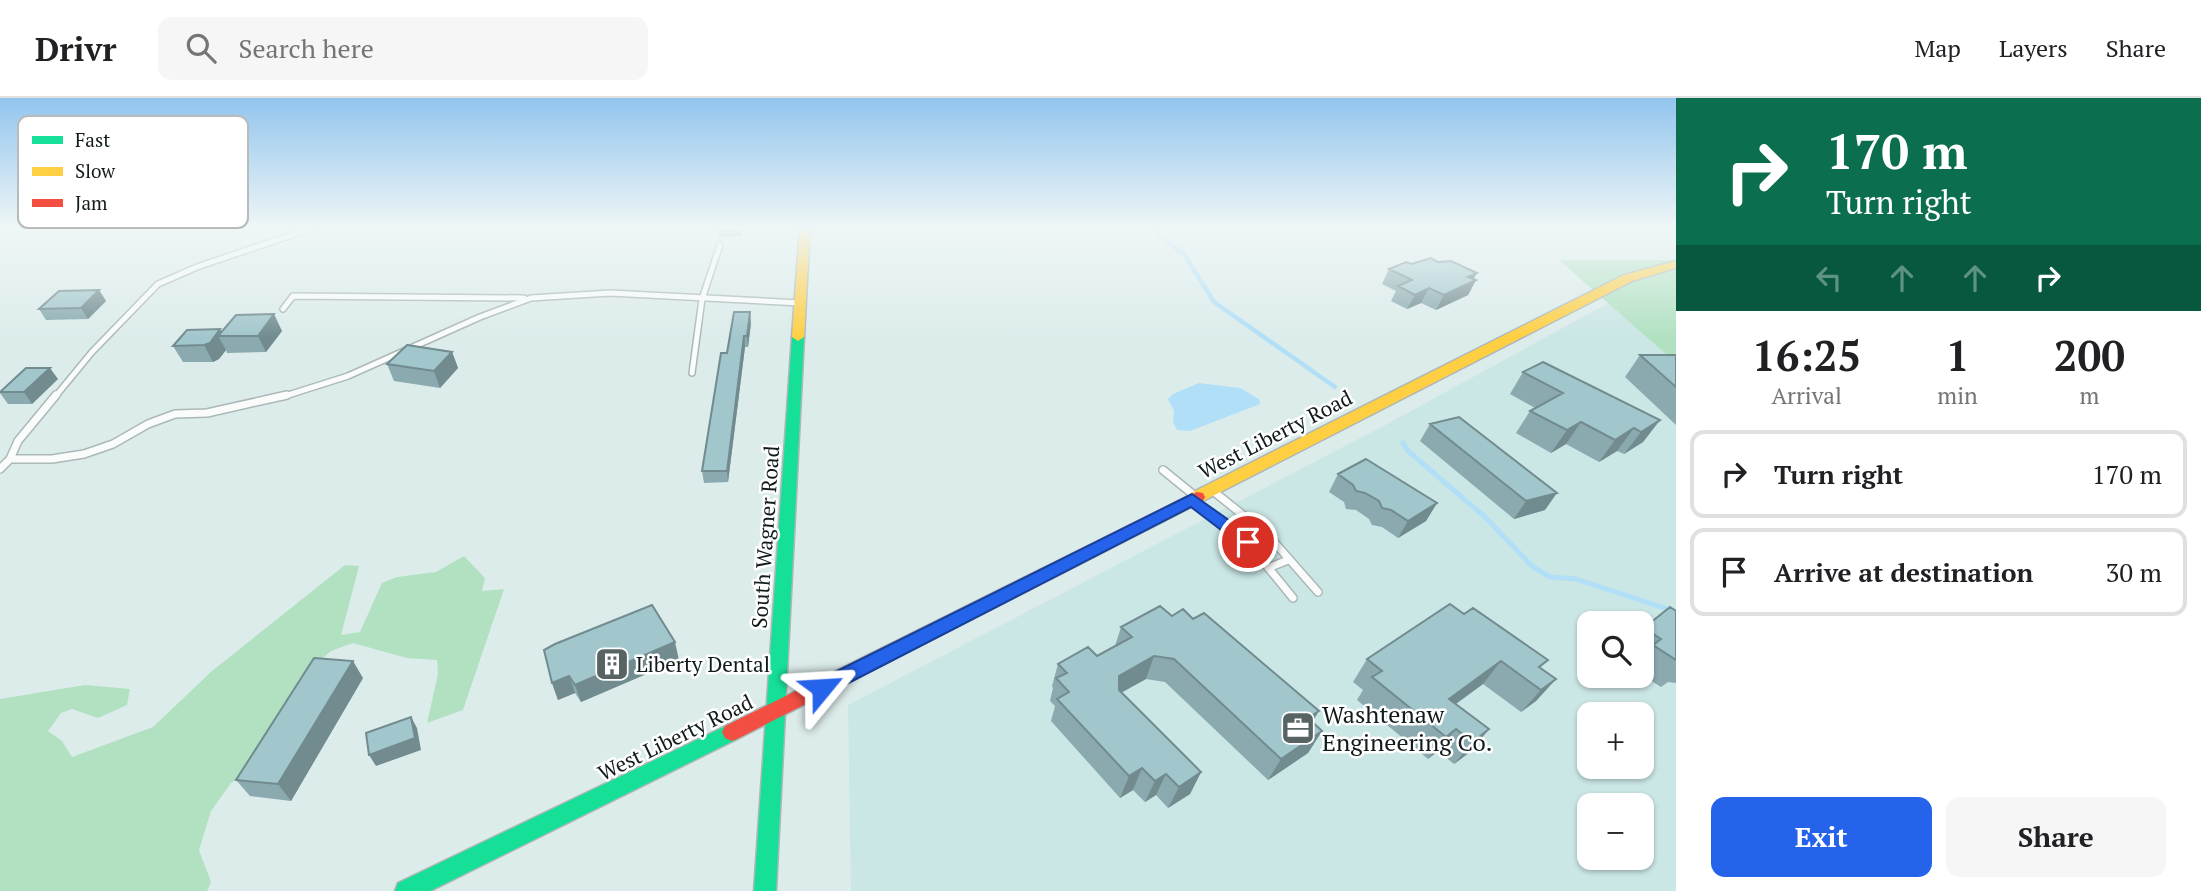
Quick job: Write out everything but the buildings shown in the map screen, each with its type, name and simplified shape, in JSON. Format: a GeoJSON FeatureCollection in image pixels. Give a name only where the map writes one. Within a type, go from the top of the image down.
{"type":"FeatureCollection","features":[{"type":"Feature","properties":{"kind":"main road","name":"South Wagner Road"},"geometry":{"type":"LineString","coordinates":[[765,891],[803,264]]}},
{"type":"Feature","properties":{"kind":"main road","name":"West Liberty Road"},"geometry":{"type":"LineString","coordinates":[[406,891],[776,711],[1628,278],[1676,264]]}},
{"type":"Feature","properties":{"kind":"lane"},"geometry":{"type":"LineString","coordinates":[[0,469],[10,458],[18,441],[92,352],[158,284],[206,264]]}},
{"type":"Feature","properties":{"kind":"lane"},"geometry":{"type":"LineString","coordinates":[[692,373],[702,299],[714,264]]}},
{"type":"Feature","properties":{"kind":"lane"},"geometry":{"type":"LineString","coordinates":[[283,309],[293,296],[531,298],[610,293],[801,303]]}},
{"type":"Feature","properties":{"kind":"lane"},"geometry":{"type":"LineString","coordinates":[[10,458],[52,459],[84,454],[113,444],[148,424],[175,414],[207,412],[282,397],[348,376],[480,317],[531,298]]}},
{"type":"Feature","properties":{"kind":"lane"},"geometry":{"type":"LineString","coordinates":[[1163,470],[1268,535],[1318,592]]}},
{"type":"Feature","properties":{"kind":"lane"},"geometry":{"type":"LineString","coordinates":[[1200,495],[1248,542],[1282,589],[1293,598]]}},
{"type":"Feature","properties":{"kind":"lane"},"geometry":{"type":"LineString","coordinates":[[1268,568],[1288,559]]}},
{"type":"Feature","properties":{"kind":"shaded area"},"geometry":{"type":"Polygon","coordinates":[[[1608,303],[1676,363],[1676,891],[851,891],[848,705],[1391,422],[1608,303]]]}},
{"type":"Feature","properties":{"kind":"green space"},"geometry":{"type":"Polygon","coordinates":[[[1564,264],[1676,264],[1676,363],[1564,264]]]}},
{"type":"Feature","properties":{"kind":"green space"},"geometry":{"type":"Polygon","coordinates":[[[464,556],[485,578],[482,591],[504,589],[463,710],[427,723],[438,674],[437,660],[407,658],[353,643],[331,651],[299,679],[289,709],[266,758],[231,783],[211,811],[199,850],[211,882],[207,891],[0,891],[0,699],[85,685],[130,689],[127,705],[98,718],[72,709],[61,713],[48,731],[62,741],[72,757],[153,727],[212,671],[345,565],[359,566],[341,635],[360,632],[382,583],[397,577],[436,572],[464,556]]]}},
{"type":"Feature","properties":{"kind":"water"},"geometry":{"type":"Polygon","coordinates":[[[1199,383],[1240,388],[1259,399],[1260,404],[1190,431],[1177,430],[1173,422],[1174,411],[1168,399],[1173,394],[1199,383]]]}},
{"type":"Feature","properties":{"kind":"waterway"},"geometry":{"type":"LineString","coordinates":[[1190,264],[1214,302],[1335,387]]}},
{"type":"Feature","properties":{"kind":"waterway"},"geometry":{"type":"LineString","coordinates":[[1403,443],[1408,451],[1485,517],[1532,566],[1550,577],[1576,579],[1676,612]]}},
{"type":"Feature","properties":{"kind":"traffic: fast"},"geometry":{"type":"LineString","coordinates":[[765,891],[798,337]]}},
{"type":"Feature","properties":{"kind":"traffic: fast"},"geometry":{"type":"LineString","coordinates":[[406,891],[732,732]]}},
{"type":"Feature","properties":{"kind":"traffic: slow"},"geometry":{"type":"LineString","coordinates":[[798,337],[803,264]]}},
{"type":"Feature","properties":{"kind":"traffic: slow"},"geometry":{"type":"LineString","coordinates":[[1197,497],[1628,278],[1676,264]]}},
{"type":"Feature","properties":{"kind":"traffic: jam"},"geometry":{"type":"LineString","coordinates":[[732,732],[1197,497]]}},
{"type":"Feature","properties":{"kind":"place","name":"Liberty Dental"},"geometry":{"type":"Point","coordinates":[612,664]}},
{"type":"Feature","properties":{"kind":"place","name":"Washtenaw Engineering Co."},"geometry":{"type":"Point","coordinates":[1298,728]}},
{"type":"Feature","properties":{"kind":"route"},"geometry":{"type":"LineString","coordinates":[[822,688],[1192,499],[1248,542]]}}]}
